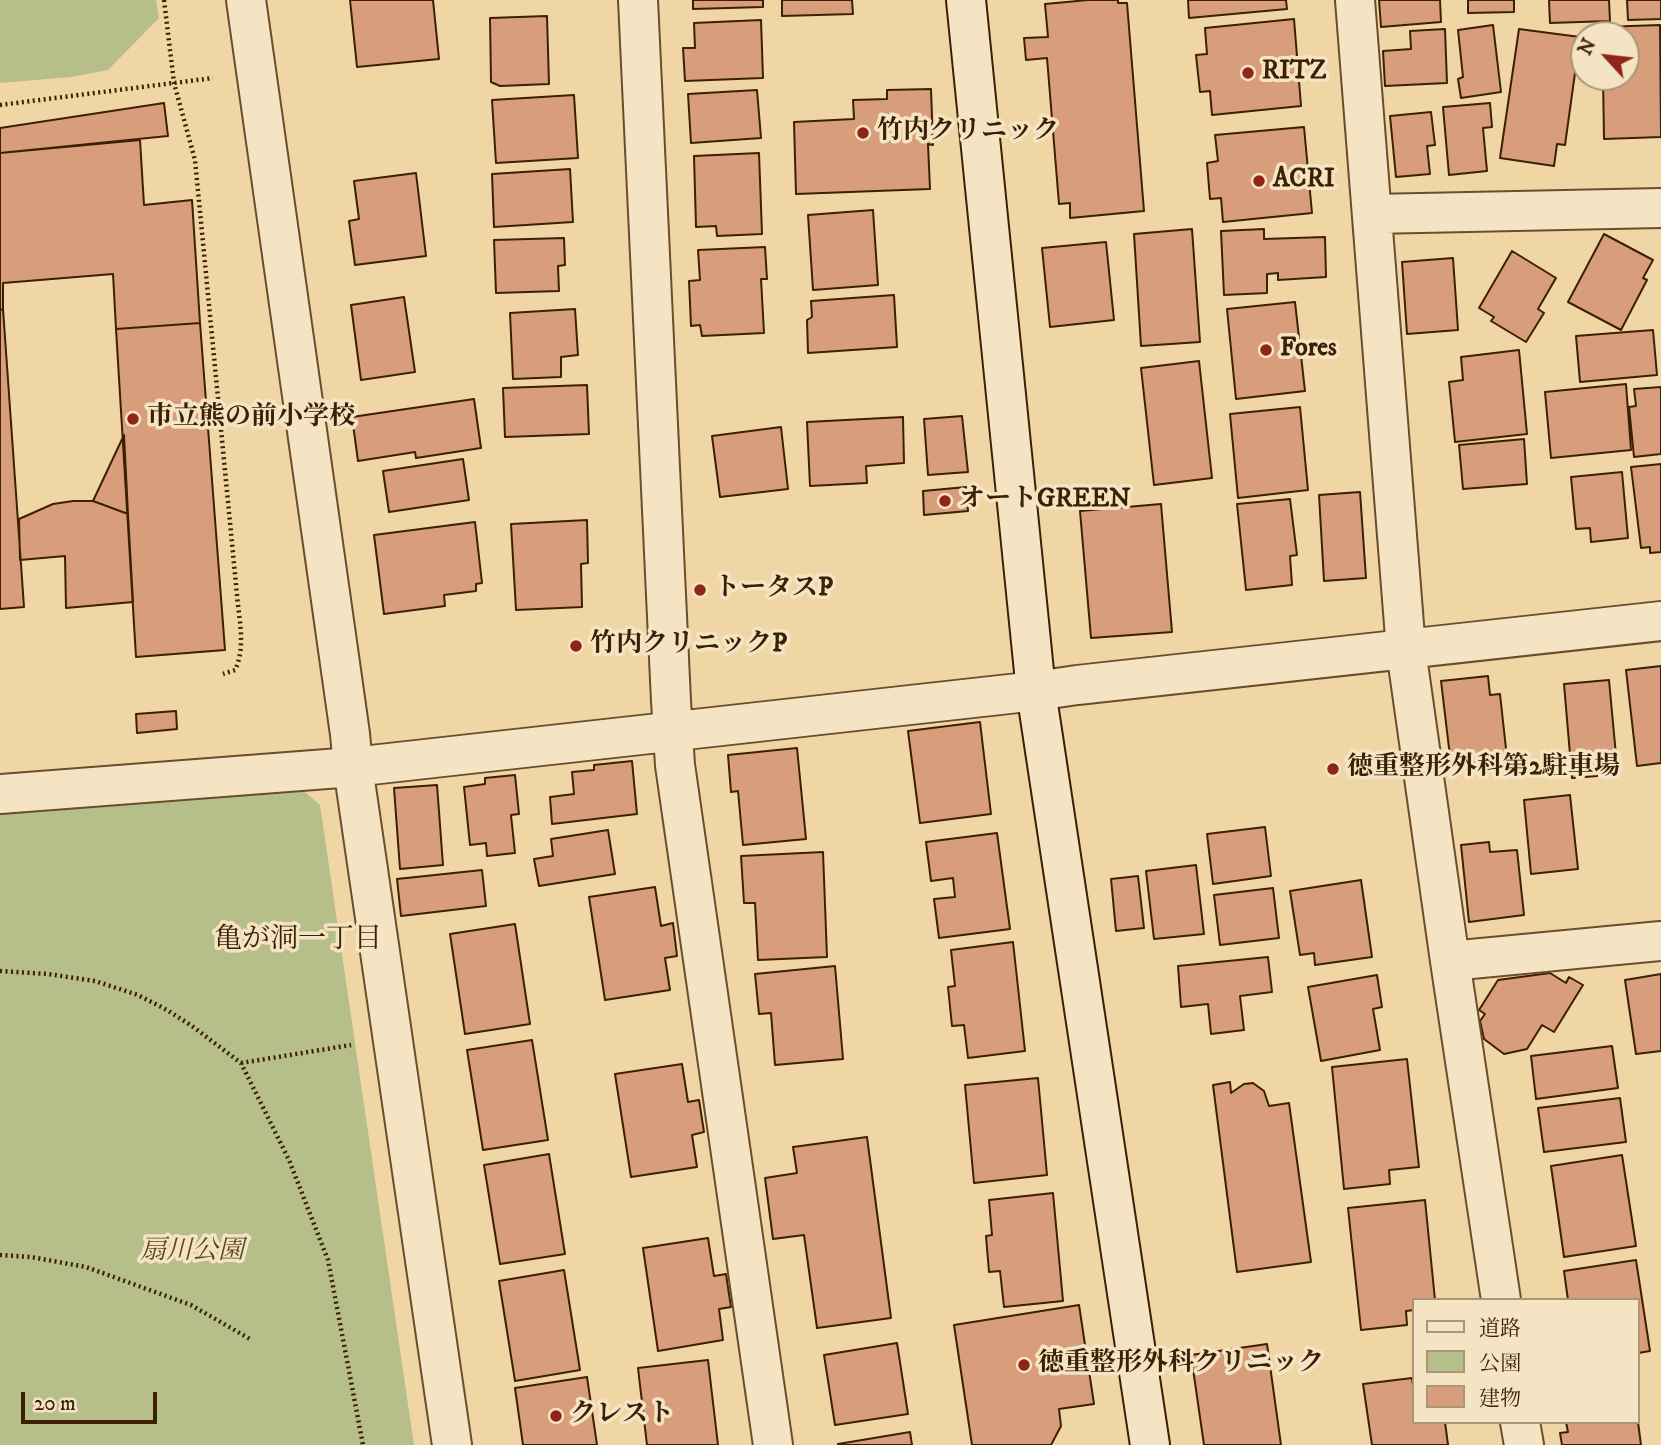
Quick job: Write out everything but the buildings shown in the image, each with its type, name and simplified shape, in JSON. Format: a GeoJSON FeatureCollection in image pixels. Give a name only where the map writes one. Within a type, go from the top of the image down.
{"type":"FeatureCollection","features":[{"type":"Feature","properties":{"kind":"street"},"geometry":{"type":"LineString","coordinates":[[246,0],[353,767],[452,1445]]}},
{"type":"Feature","properties":{"kind":"street"},"geometry":{"type":"LineString","coordinates":[[638,0],[675,765],[773,1445]]}},
{"type":"Feature","properties":{"kind":"street"},"geometry":{"type":"LineString","coordinates":[[966,0],[1035,691],[1150,1445]]}},
{"type":"Feature","properties":{"kind":"street"},"geometry":{"type":"LineString","coordinates":[[1355,0],[1406,650],[1501,1298]]}},
{"type":"Feature","properties":{"kind":"street"},"geometry":{"type":"LineString","coordinates":[[1372,214],[1661,208]]}},
{"type":"Feature","properties":{"kind":"street"},"geometry":{"type":"LineString","coordinates":[[0,794],[353,767],[1661,621]]}},
{"type":"Feature","properties":{"kind":"street"},"geometry":{"type":"LineString","coordinates":[[1450,961],[1661,941]]}},
{"type":"Feature","properties":{"kind":"street"},"geometry":{"type":"LineString","coordinates":[[1520,1424],[1524,1445]]}},
{"type":"Feature","properties":{"kind":"path"},"geometry":{"type":"LineString","coordinates":[[164,0],[174,83],[195,160],[241,636],[239,662],[235,670],[223,674]]}},
{"type":"Feature","properties":{"kind":"path"},"geometry":{"type":"LineString","coordinates":[[0,105],[217,78]]}},
{"type":"Feature","properties":{"kind":"path"},"geometry":{"type":"LineString","coordinates":[[0,971],[95,981],[138,995],[167,1010],[241,1063],[289,1160],[328,1260],[363,1445]]}},
{"type":"Feature","properties":{"kind":"path"},"geometry":{"type":"LineString","coordinates":[[241,1063],[333,1047]]}},
{"type":"Feature","properties":{"kind":"path"},"geometry":{"type":"LineString","coordinates":[[0,1255],[31,1257],[86,1267],[191,1305],[250,1339]]}},
{"type":"Feature","properties":{"kind":"green space"},"geometry":{"type":"Polygon","coordinates":[[[0,0],[156,0],[159,18],[108,70],[71,77],[0,83],[0,0]]]}},
{"type":"Feature","properties":{"kind":"green space","name":"扇川公園"},"geometry":{"type":"Polygon","coordinates":[[[300,788],[320,805],[414,1445],[0,1445],[0,813],[300,788]]]}},
{"type":"Feature","properties":{"kind":"place","name":"RITZ"},"geometry":{"type":"Point","coordinates":[1248,73]}},
{"type":"Feature","properties":{"kind":"place","name":"竹内クリニック"},"geometry":{"type":"Point","coordinates":[863,133]}},
{"type":"Feature","properties":{"kind":"place","name":"ACRI"},"geometry":{"type":"Point","coordinates":[1259,181]}},
{"type":"Feature","properties":{"kind":"place","name":"Fores"},"geometry":{"type":"Point","coordinates":[1266,350]}},
{"type":"Feature","properties":{"kind":"place","name":"市立熊の前小学校"},"geometry":{"type":"Point","coordinates":[133,419]}},
{"type":"Feature","properties":{"kind":"place","name":"オートGREEN"},"geometry":{"type":"Point","coordinates":[945,501]}},
{"type":"Feature","properties":{"kind":"place","name":"トータスP"},"geometry":{"type":"Point","coordinates":[700,590]}},
{"type":"Feature","properties":{"kind":"place","name":"竹内クリニックP"},"geometry":{"type":"Point","coordinates":[576,646]}},
{"type":"Feature","properties":{"kind":"place","name":"徳重整形外科第2駐車場"},"geometry":{"type":"Point","coordinates":[1333,769]}},
{"type":"Feature","properties":{"kind":"place","name":"徳重整形外科クリニック"},"geometry":{"type":"Point","coordinates":[1024,1365]}},
{"type":"Feature","properties":{"kind":"place","name":"クレスト"},"geometry":{"type":"Point","coordinates":[556,1416]}},
{"type":"Feature","properties":{"kind":"district","name":"亀が洞一丁目"},"geometry":{"type":"Point","coordinates":[298,941]}}]}
